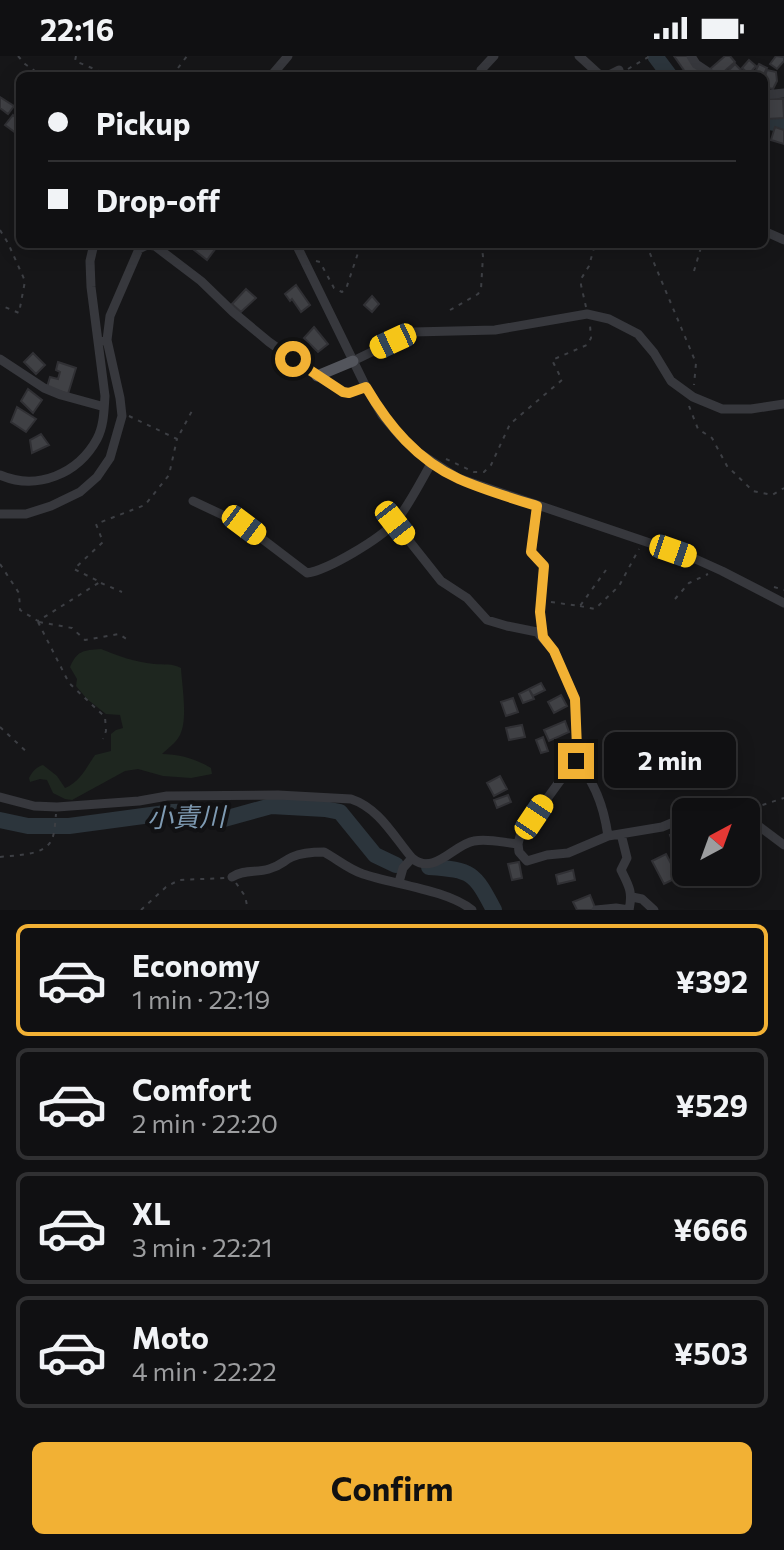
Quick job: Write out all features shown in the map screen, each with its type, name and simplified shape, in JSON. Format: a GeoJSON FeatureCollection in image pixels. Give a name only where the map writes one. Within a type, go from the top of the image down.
{"type":"FeatureCollection","features":[{"type":"Feature","properties":{"kind":"main road"},"geometry":{"type":"LineString","coordinates":[[317,376],[353,361]]}},
{"type":"Feature","properties":{"kind":"street"},"geometry":{"type":"LineString","coordinates":[[274,72],[288,56]]}},
{"type":"Feature","properties":{"kind":"street"},"geometry":{"type":"LineString","coordinates":[[483,72],[481,70],[494,56]]}},
{"type":"Feature","properties":{"kind":"street"},"geometry":{"type":"LineString","coordinates":[[579,56],[597,72]]}},
{"type":"Feature","properties":{"kind":"street"},"geometry":{"type":"LineString","coordinates":[[691,56],[708,72]]}},
{"type":"Feature","properties":{"kind":"street"},"geometry":{"type":"LineString","coordinates":[[615,72],[619,70]]}},
{"type":"Feature","properties":{"kind":"street"},"geometry":{"type":"LineString","coordinates":[[0,475],[34,482],[59,475],[77,465],[96,441],[105,410],[103,341],[91,287],[93,248]]}},
{"type":"Feature","properties":{"kind":"street"},"geometry":{"type":"LineString","coordinates":[[0,514],[26,514],[80,492],[97,477],[110,458],[122,416],[111,354],[103,341],[110,316],[141,248]]}},
{"type":"Feature","properties":{"kind":"street"},"geometry":{"type":"LineString","coordinates":[[158,248],[201,281],[233,312],[317,376],[343,392],[366,387]]}},
{"type":"Feature","properties":{"kind":"street"},"geometry":{"type":"LineString","coordinates":[[298,248],[382,415],[400,436],[432,462],[458,478],[691,557],[784,603]]}},
{"type":"Feature","properties":{"kind":"street"},"geometry":{"type":"LineString","coordinates":[[353,361],[413,332],[495,330],[587,314],[609,319],[638,334],[671,381],[693,397],[722,409],[784,404]]}},
{"type":"Feature","properties":{"kind":"street"},"geometry":{"type":"LineString","coordinates":[[0,359],[44,388],[104,405]]}},
{"type":"Feature","properties":{"kind":"street"},"geometry":{"type":"LineString","coordinates":[[193,501],[244,525],[307,573],[319,571],[341,560],[395,523],[432,462]]}},
{"type":"Feature","properties":{"kind":"street"},"geometry":{"type":"LineString","coordinates":[[537,506],[531,552],[544,566],[541,600],[543,637]]}},
{"type":"Feature","properties":{"kind":"street"},"geometry":{"type":"LineString","coordinates":[[395,523],[441,581],[467,598],[487,620],[537,632],[543,637],[554,651],[575,699],[577,748],[562,778],[520,836],[519,852],[527,861],[568,853],[608,836],[672,823]]}},
{"type":"Feature","properties":{"kind":"street"},"geometry":{"type":"LineString","coordinates":[[573,759],[594,788],[604,811],[608,836]]}},
{"type":"Feature","properties":{"kind":"street"},"geometry":{"type":"LineString","coordinates":[[0,797],[34,806],[57,807],[167,796],[278,795],[351,799],[373,811],[418,864],[426,865],[472,841],[518,844]]}},
{"type":"Feature","properties":{"kind":"street"},"geometry":{"type":"LineString","coordinates":[[760,823],[784,845]]}},
{"type":"Feature","properties":{"kind":"street"},"geometry":{"type":"LineString","coordinates":[[596,910],[629,910],[632,897],[621,870],[627,858],[621,834]]}},
{"type":"Feature","properties":{"kind":"street"},"geometry":{"type":"LineString","coordinates":[[232,877],[242,872],[265,871],[283,865],[294,856],[324,852],[362,874],[450,898],[472,910]]}},
{"type":"Feature","properties":{"kind":"street"},"geometry":{"type":"LineString","coordinates":[[399,882],[403,868],[412,858]]}},
{"type":"Feature","properties":{"kind":"street"},"geometry":{"type":"LineString","coordinates":[[632,897],[642,899],[654,910]]}},
{"type":"Feature","properties":{"kind":"path"},"geometry":{"type":"LineString","coordinates":[[18,56],[36,72]]}},
{"type":"Feature","properties":{"kind":"path"},"geometry":{"type":"LineString","coordinates":[[76,56],[75,61],[101,72]]}},
{"type":"Feature","properties":{"kind":"path"},"geometry":{"type":"LineString","coordinates":[[619,70],[625,71],[650,56]]}},
{"type":"Feature","properties":{"kind":"path"},"geometry":{"type":"LineString","coordinates":[[0,230],[25,281],[19,313],[0,305]]}},
{"type":"Feature","properties":{"kind":"path"},"geometry":{"type":"LineString","coordinates":[[307,265],[320,262],[334,288],[342,292],[346,289],[360,248]]}},
{"type":"Feature","properties":{"kind":"path"},"geometry":{"type":"LineString","coordinates":[[450,310],[478,294],[481,289],[482,248]]}},
{"type":"Feature","properties":{"kind":"path"},"geometry":{"type":"LineString","coordinates":[[446,459],[474,472],[484,472],[491,465],[514,419],[562,380],[552,360],[587,345],[591,331],[581,279],[594,248]]}},
{"type":"Feature","properties":{"kind":"path"},"geometry":{"type":"LineString","coordinates":[[648,248],[696,363],[693,397],[688,408],[698,429],[712,438],[727,466],[753,491],[772,495],[784,488]]}},
{"type":"Feature","properties":{"kind":"path"},"geometry":{"type":"LineString","coordinates":[[694,271],[701,248]]}},
{"type":"Feature","properties":{"kind":"path"},"geometry":{"type":"LineString","coordinates":[[122,592],[74,569],[103,542],[96,524],[145,505],[169,475],[177,439],[193,409]]}},
{"type":"Feature","properties":{"kind":"path"},"geometry":{"type":"LineString","coordinates":[[121,411],[177,439]]}},
{"type":"Feature","properties":{"kind":"path"},"geometry":{"type":"LineString","coordinates":[[541,600],[595,609],[619,586],[643,541]]}},
{"type":"Feature","properties":{"kind":"path"},"geometry":{"type":"LineString","coordinates":[[0,564],[19,593],[20,610],[38,621],[72,628],[85,640],[119,634],[128,640]]}},
{"type":"Feature","properties":{"kind":"path"},"geometry":{"type":"LineString","coordinates":[[675,599],[689,583],[719,569]]}},
{"type":"Feature","properties":{"kind":"path"},"geometry":{"type":"LineString","coordinates":[[580,606],[606,570]]}},
{"type":"Feature","properties":{"kind":"path"},"geometry":{"type":"LineString","coordinates":[[38,621],[100,582]]}},
{"type":"Feature","properties":{"kind":"path"},"geometry":{"type":"LineString","coordinates":[[38,621],[69,683],[105,717],[103,739]]}},
{"type":"Feature","properties":{"kind":"path"},"geometry":{"type":"LineString","coordinates":[[0,727],[29,754]]}},
{"type":"Feature","properties":{"kind":"path"},"geometry":{"type":"LineString","coordinates":[[760,806],[784,798]]}},
{"type":"Feature","properties":{"kind":"path"},"geometry":{"type":"LineString","coordinates":[[0,857],[31,853],[49,845],[56,818]]}},
{"type":"Feature","properties":{"kind":"path"},"geometry":{"type":"LineString","coordinates":[[141,910],[166,887],[179,880],[232,877],[245,896],[248,910]]}},
{"type":"Feature","properties":{"kind":"shaded area"},"geometry":{"type":"Polygon","coordinates":[[[101,649],[133,660],[181,668],[182,728],[180,735],[162,754],[199,762],[211,768],[212,774],[191,778],[163,776],[138,769],[125,771],[72,800],[53,793],[47,780],[30,782],[33,771],[43,765],[57,776],[65,788],[79,778],[95,755],[111,751],[111,734],[123,728],[120,715],[106,714],[87,699],[76,686],[77,679],[70,667],[81,652],[101,649]]]}},
{"type":"Feature","properties":{"kind":"building"},"geometry":{"type":"Polygon","coordinates":[[[674,56],[690,56],[701,72],[685,72],[674,56]]]}},
{"type":"Feature","properties":{"kind":"building"},"geometry":{"type":"Polygon","coordinates":[[[725,56],[730,56],[735,62],[724,72],[710,69],[725,56]]]}},
{"type":"Feature","properties":{"kind":"building"},"geometry":{"type":"Polygon","coordinates":[[[776,56],[784,57],[777,69],[770,64],[776,56]]]}},
{"type":"Feature","properties":{"kind":"building"},"geometry":{"type":"Polygon","coordinates":[[[749,60],[756,66],[751,72],[742,68],[749,60]]]}},
{"type":"Feature","properties":{"kind":"building"},"geometry":{"type":"Polygon","coordinates":[[[735,64],[743,72],[731,72],[729,70],[735,64]]]}},
{"type":"Feature","properties":{"kind":"building"},"geometry":{"type":"Polygon","coordinates":[[[759,64],[767,68],[765,72],[755,72],[759,64]]]}},
{"type":"Feature","properties":{"kind":"building"},"geometry":{"type":"Polygon","coordinates":[[[766,72],[776,72],[777,81],[773,89],[768,88],[766,72]]]}},
{"type":"Feature","properties":{"kind":"building"},"geometry":{"type":"Polygon","coordinates":[[[0,97],[14,106],[8,114],[0,108],[0,97]]]}},
{"type":"Feature","properties":{"kind":"building"},"geometry":{"type":"Polygon","coordinates":[[[768,99],[783,99],[784,118],[768,119],[768,99]]]}},
{"type":"Feature","properties":{"kind":"building"},"geometry":{"type":"Polygon","coordinates":[[[13,115],[16,118],[16,133],[5,125],[13,115]]]}},
{"type":"Feature","properties":{"kind":"building"},"geometry":{"type":"Polygon","coordinates":[[[775,127],[784,130],[784,144],[771,140],[775,127]]]}},
{"type":"Feature","properties":{"kind":"building"},"geometry":{"type":"Polygon","coordinates":[[[194,248],[216,248],[207,260],[194,248]]]}},
{"type":"Feature","properties":{"kind":"building"},"geometry":{"type":"Polygon","coordinates":[[[296,285],[310,305],[301,312],[285,294],[296,285]]]}},
{"type":"Feature","properties":{"kind":"building"},"geometry":{"type":"Polygon","coordinates":[[[246,289],[256,298],[241,312],[232,304],[246,289]]]}},
{"type":"Feature","properties":{"kind":"building"},"geometry":{"type":"Polygon","coordinates":[[[372,296],[379,304],[372,312],[364,305],[372,296]]]}},
{"type":"Feature","properties":{"kind":"building"},"geometry":{"type":"Polygon","coordinates":[[[314,327],[328,344],[318,352],[304,338],[314,327]]]}},
{"type":"Feature","properties":{"kind":"building"},"geometry":{"type":"Polygon","coordinates":[[[33,353],[45,365],[36,374],[24,362],[33,353]]]}},
{"type":"Feature","properties":{"kind":"building"},"geometry":{"type":"Polygon","coordinates":[[[58,362],[76,368],[68,394],[47,387],[50,377],[58,379],[58,362]]]}},
{"type":"Feature","properties":{"kind":"building"},"geometry":{"type":"Polygon","coordinates":[[[28,389],[42,400],[33,413],[21,401],[28,389]]]}},
{"type":"Feature","properties":{"kind":"building"},"geometry":{"type":"Polygon","coordinates":[[[17,407],[36,419],[26,432],[11,422],[17,407]]]}},
{"type":"Feature","properties":{"kind":"building"},"geometry":{"type":"Polygon","coordinates":[[[41,434],[49,445],[32,453],[30,440],[41,434]]]}},
{"type":"Feature","properties":{"kind":"building"},"geometry":{"type":"Polygon","coordinates":[[[541,683],[545,690],[533,696],[529,689],[541,683]]]}},
{"type":"Feature","properties":{"kind":"building"},"geometry":{"type":"Polygon","coordinates":[[[529,689],[534,699],[523,703],[519,694],[529,689]]]}},
{"type":"Feature","properties":{"kind":"building"},"geometry":{"type":"Polygon","coordinates":[[[561,695],[567,706],[554,713],[548,702],[561,695]]]}},
{"type":"Feature","properties":{"kind":"building"},"geometry":{"type":"Polygon","coordinates":[[[513,698],[518,712],[506,716],[501,702],[513,698]]]}},
{"type":"Feature","properties":{"kind":"building"},"geometry":{"type":"Polygon","coordinates":[[[565,721],[569,732],[549,741],[544,730],[565,721]]]}},
{"type":"Feature","properties":{"kind":"building"},"geometry":{"type":"Polygon","coordinates":[[[522,725],[525,737],[509,740],[506,728],[522,725]]]}},
{"type":"Feature","properties":{"kind":"building"},"geometry":{"type":"Polygon","coordinates":[[[616,735],[623,744],[615,751],[607,741],[616,735]]]}},
{"type":"Feature","properties":{"kind":"building"},"geometry":{"type":"Polygon","coordinates":[[[543,737],[548,751],[541,753],[536,740],[543,737]]]}},
{"type":"Feature","properties":{"kind":"building"},"geometry":{"type":"Polygon","coordinates":[[[646,743],[652,759],[641,763],[634,748],[646,743]]]}},
{"type":"Feature","properties":{"kind":"building"},"geometry":{"type":"Polygon","coordinates":[[[500,776],[507,789],[494,796],[487,783],[500,776]]]}},
{"type":"Feature","properties":{"kind":"building"},"geometry":{"type":"Polygon","coordinates":[[[508,795],[511,802],[497,808],[494,800],[508,795]]]}},
{"type":"Feature","properties":{"kind":"building"},"geometry":{"type":"Polygon","coordinates":[[[666,854],[672,866],[672,880],[664,884],[652,861],[666,854]]]}},
{"type":"Feature","properties":{"kind":"building"},"geometry":{"type":"Polygon","coordinates":[[[519,862],[522,878],[512,880],[508,864],[519,862]]]}},
{"type":"Feature","properties":{"kind":"building"},"geometry":{"type":"Polygon","coordinates":[[[573,870],[575,880],[558,884],[556,875],[573,870]]]}},
{"type":"Feature","properties":{"kind":"building"},"geometry":{"type":"Polygon","coordinates":[[[590,895],[596,910],[577,910],[573,902],[590,895]]]}},
{"type":"Feature","properties":{"kind":"waterway"},"geometry":{"type":"LineString","coordinates":[[655,56],[667,72]]}},
{"type":"Feature","properties":{"kind":"waterway"},"geometry":{"type":"LineString","coordinates":[[768,122],[784,125]]}},
{"type":"Feature","properties":{"kind":"waterway","name":"小責川"},"geometry":{"type":"LineString","coordinates":[[0,820],[28,826],[69,826],[173,812],[197,811],[224,819],[271,806],[325,809],[340,812],[375,855],[396,865]]}},
{"type":"Feature","properties":{"kind":"waterway","name":"小責川"},"geometry":{"type":"LineString","coordinates":[[429,867],[470,875],[494,910]]}},
{"type":"Feature","properties":{"kind":"route"},"geometry":{"type":"LineString","coordinates":[[293,359],[343,392],[366,387],[382,415],[400,436],[416,451],[458,478],[537,506],[531,552],[544,566],[540,612],[543,637],[554,651],[575,699],[577,748],[573,759],[576,761]]}}]}
